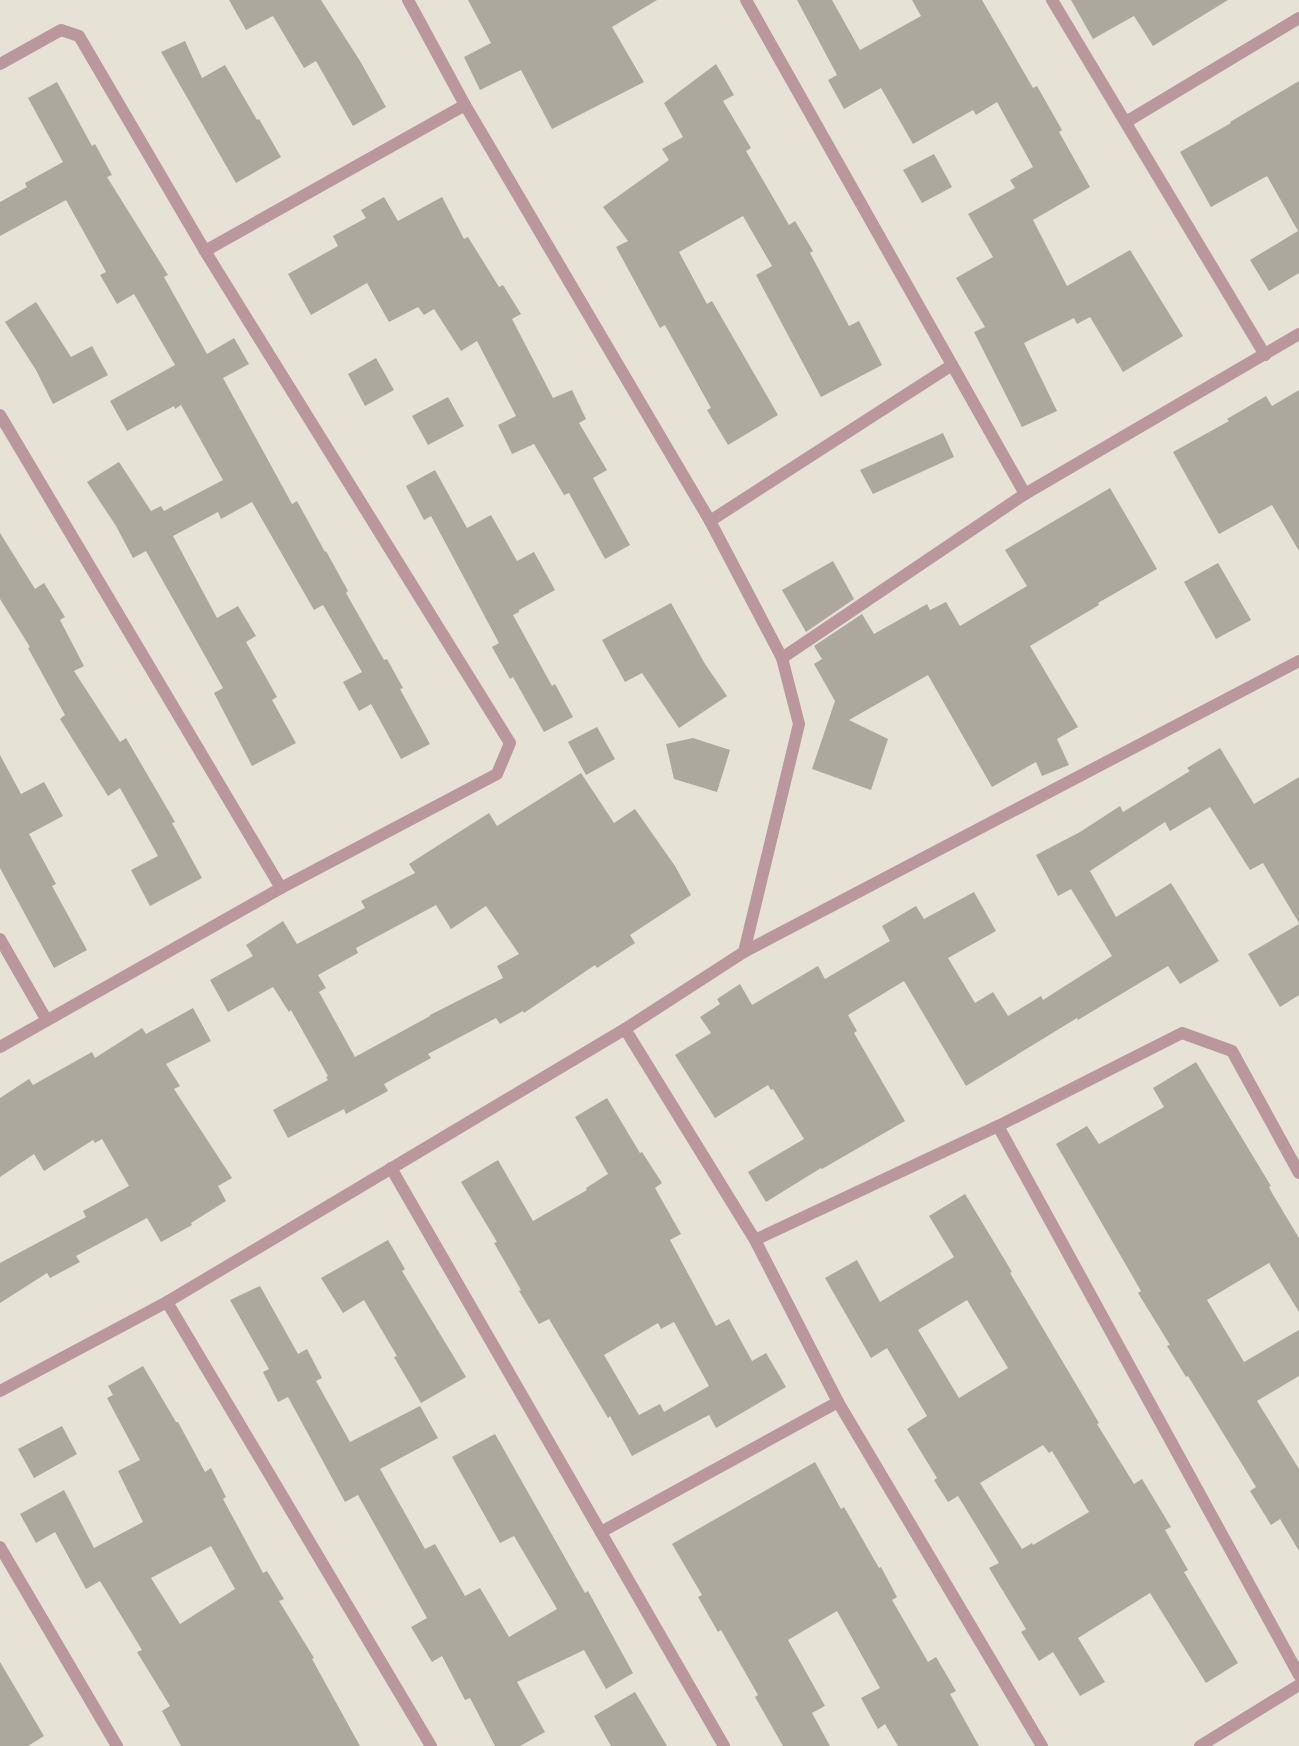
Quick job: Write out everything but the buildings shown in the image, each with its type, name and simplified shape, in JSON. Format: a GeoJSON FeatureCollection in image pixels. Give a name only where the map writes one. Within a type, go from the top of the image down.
{"type":"FeatureCollection","features":[{"type":"Feature","properties":{"kind":"street"},"geometry":{"type":"LineString","coordinates":[[408,0],[465,105],[710,521],[782,658],[799,724],[744,952]]}},
{"type":"Feature","properties":{"kind":"street"},"geometry":{"type":"LineString","coordinates":[[746,0],[1025,494]]}},
{"type":"Feature","properties":{"kind":"street"},"geometry":{"type":"LineString","coordinates":[[1052,0],[1265,355]]}},
{"type":"Feature","properties":{"kind":"street"},"geometry":{"type":"LineString","coordinates":[[1126,122],[1299,18]]}},
{"type":"Feature","properties":{"kind":"street"},"geometry":{"type":"LineString","coordinates":[[0,64],[61,30],[79,36],[205,251],[510,743],[497,774],[281,888],[46,1019],[0,1047]]}},
{"type":"Feature","properties":{"kind":"street"},"geometry":{"type":"LineString","coordinates":[[205,251],[465,105]]}},
{"type":"Feature","properties":{"kind":"street"},"geometry":{"type":"LineString","coordinates":[[782,658],[1025,494],[1299,334]]}},
{"type":"Feature","properties":{"kind":"street"},"geometry":{"type":"LineString","coordinates":[[710,521],[952,365]]}},
{"type":"Feature","properties":{"kind":"street"},"geometry":{"type":"LineString","coordinates":[[0,415],[281,888]]}},
{"type":"Feature","properties":{"kind":"street"},"geometry":{"type":"LineString","coordinates":[[0,1391],[167,1302],[625,1028],[744,952],[1299,661]]}},
{"type":"Feature","properties":{"kind":"street"},"geometry":{"type":"LineString","coordinates":[[0,939],[46,1019]]}},
{"type":"Feature","properties":{"kind":"street"},"geometry":{"type":"LineString","coordinates":[[625,1028],[755,1240],[838,1402],[1042,1746]]}},
{"type":"Feature","properties":{"kind":"street"},"geometry":{"type":"LineString","coordinates":[[755,1240],[998,1126],[1182,1033],[1232,1051],[1299,1173]]}},
{"type":"Feature","properties":{"kind":"street"},"geometry":{"type":"LineString","coordinates":[[998,1126],[1299,1675]]}},
{"type":"Feature","properties":{"kind":"street"},"geometry":{"type":"LineString","coordinates":[[391,1168],[724,1746]]}},
{"type":"Feature","properties":{"kind":"street"},"geometry":{"type":"LineString","coordinates":[[167,1302],[431,1746]]}},
{"type":"Feature","properties":{"kind":"street"},"geometry":{"type":"LineString","coordinates":[[601,1532],[838,1402]]}},
{"type":"Feature","properties":{"kind":"street"},"geometry":{"type":"LineString","coordinates":[[0,1548],[117,1746]]}},
{"type":"Feature","properties":{"kind":"street"},"geometry":{"type":"LineString","coordinates":[[1200,1746],[1299,1685]]}}]}
